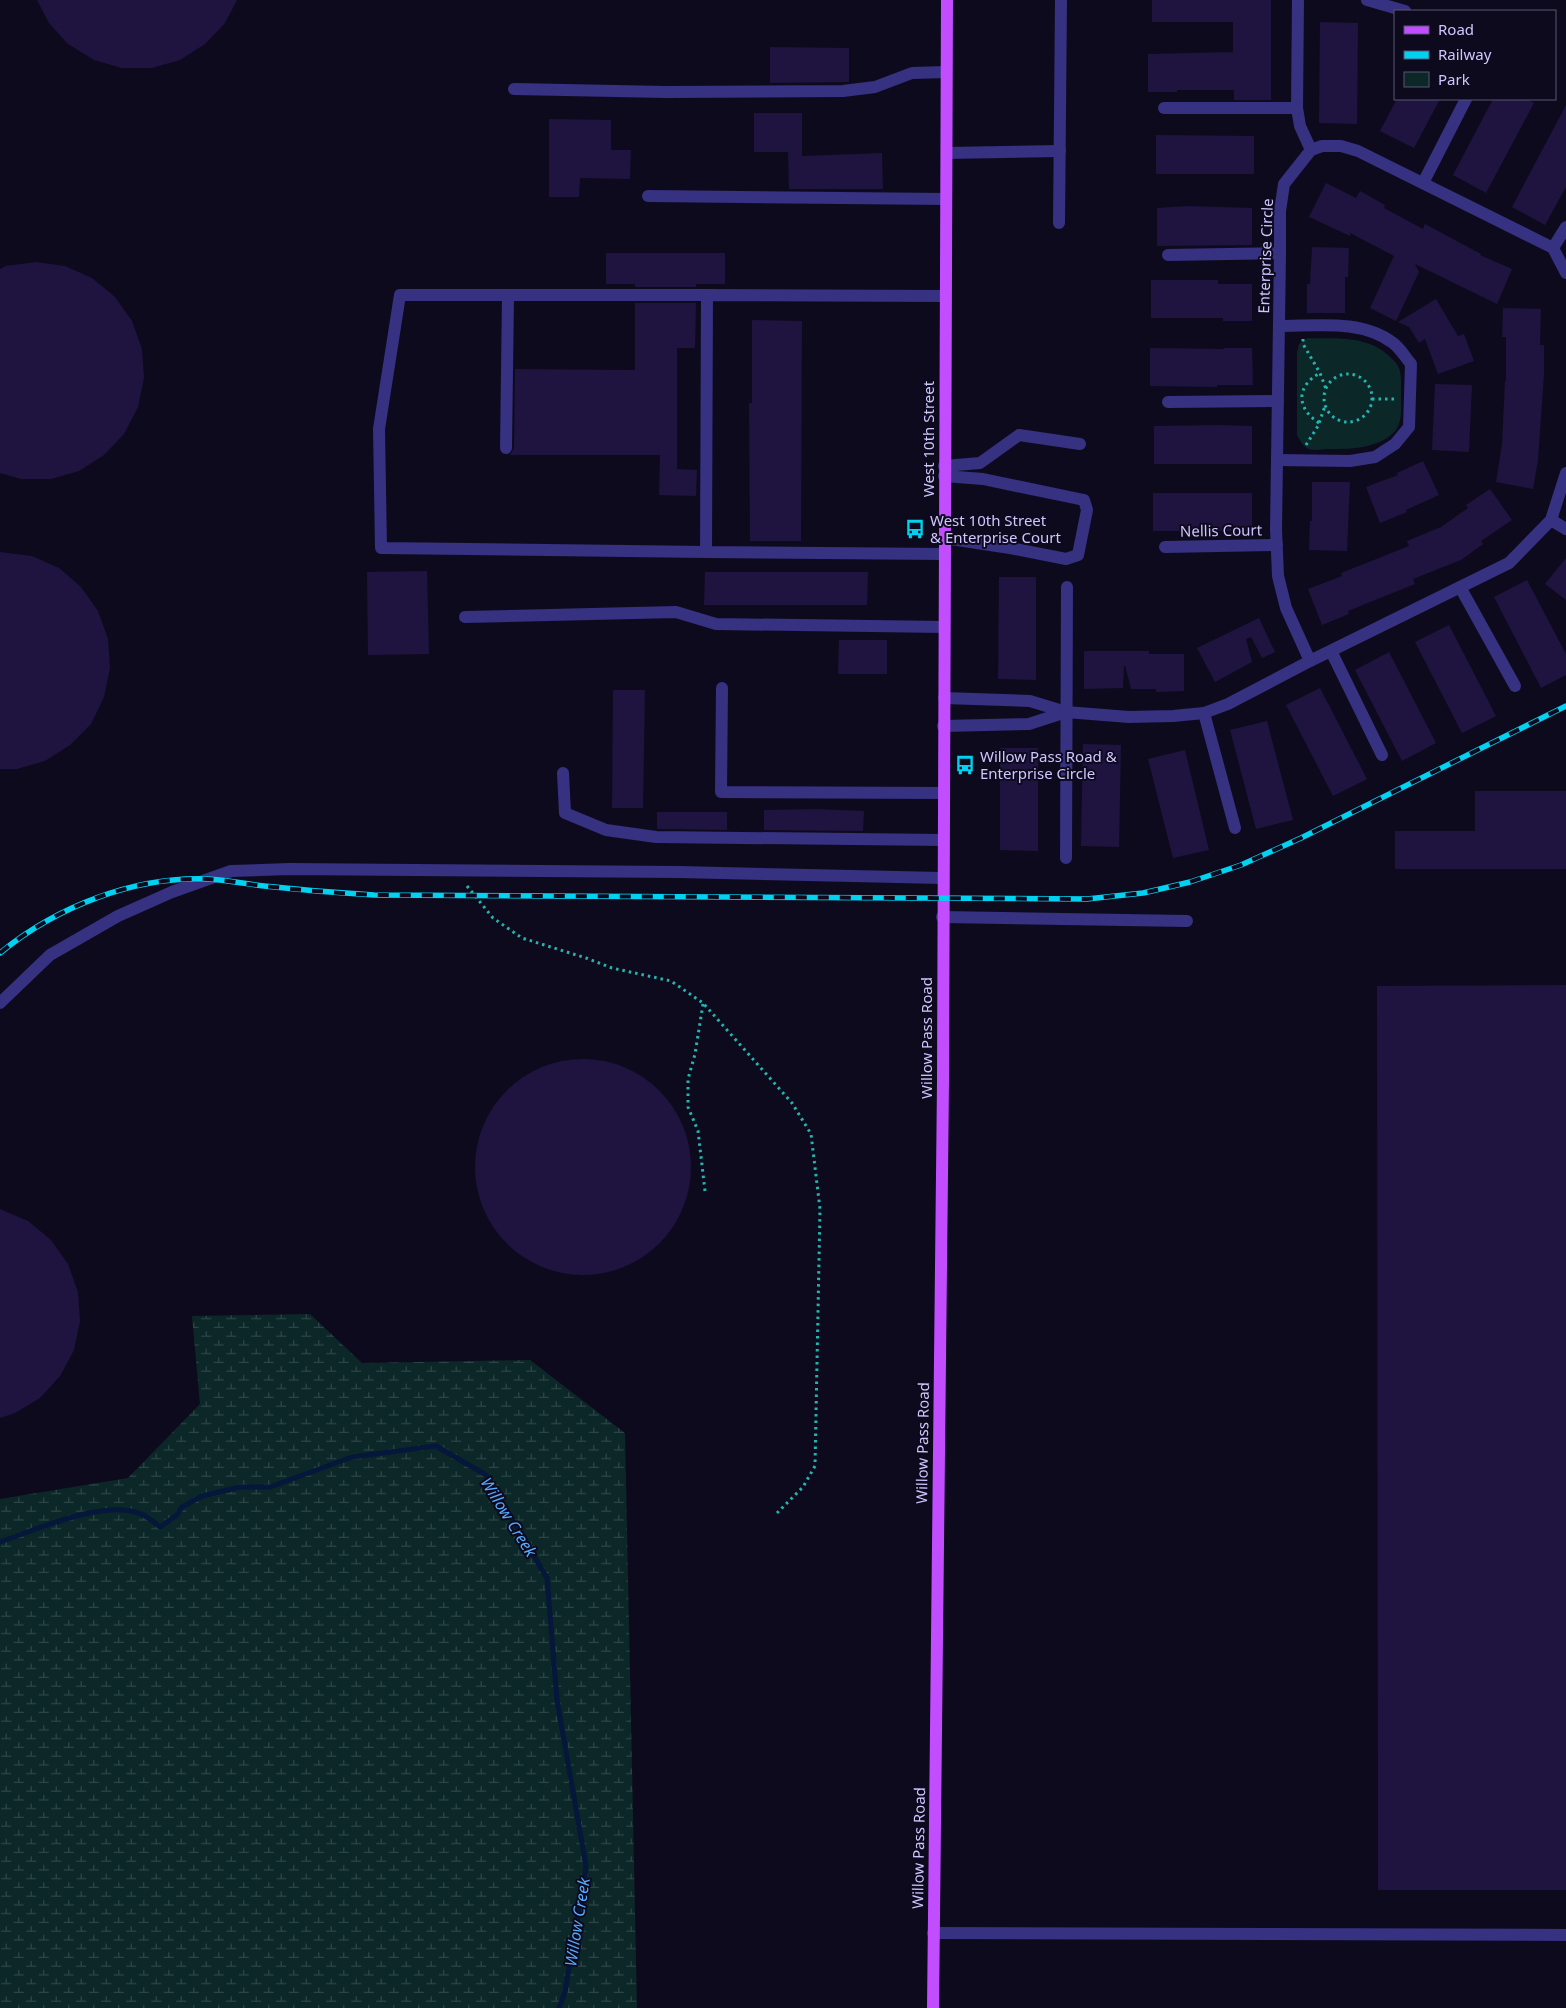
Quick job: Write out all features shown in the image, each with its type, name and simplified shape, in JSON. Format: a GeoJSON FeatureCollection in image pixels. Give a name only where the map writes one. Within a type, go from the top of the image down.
{"type":"FeatureCollection","features":[{"type":"Feature","properties":{"kind":"main road","name":"West 10th Street"},"geometry":{"type":"LineString","coordinates":[[942,878],[947,0]]}},
{"type":"Feature","properties":{"kind":"main road","name":"Willow Pass Road"},"geometry":{"type":"LineString","coordinates":[[933,2008],[942,1102],[942,878]]}},
{"type":"Feature","properties":{"kind":"street"},"geometry":{"type":"LineString","coordinates":[[1059,223],[1061,0]]}},
{"type":"Feature","properties":{"kind":"street"},"geometry":{"type":"LineString","coordinates":[[1298,0],[1297,108],[1300,126],[1311,150],[1322,146],[1341,146],[1358,151],[1553,248],[1566,273]]}},
{"type":"Feature","properties":{"kind":"street"},"geometry":{"type":"LineString","coordinates":[[1367,0],[1402,10]]}},
{"type":"Feature","properties":{"kind":"street"},"geometry":{"type":"LineString","coordinates":[[514,89],[666,92],[843,90],[876,87],[912,73],[946,72]]}},
{"type":"Feature","properties":{"kind":"street"},"geometry":{"type":"LineString","coordinates":[[1424,183],[1466,100]]}},
{"type":"Feature","properties":{"kind":"street"},"geometry":{"type":"LineString","coordinates":[[1164,108],[1297,108]]}},
{"type":"Feature","properties":{"kind":"street","name":"Enterprise Circle"},"geometry":{"type":"LineString","coordinates":[[1310,661],[1286,608],[1278,576],[1277,460],[1280,211],[1284,184],[1311,150]]}},
{"type":"Feature","properties":{"kind":"street"},"geometry":{"type":"LineString","coordinates":[[947,154],[1060,151]]}},
{"type":"Feature","properties":{"kind":"street"},"geometry":{"type":"LineString","coordinates":[[648,196],[946,199]]}},
{"type":"Feature","properties":{"kind":"street"},"geometry":{"type":"LineString","coordinates":[[1553,248],[1566,227]]}},
{"type":"Feature","properties":{"kind":"street"},"geometry":{"type":"LineString","coordinates":[[1168,254],[1280,253]]}},
{"type":"Feature","properties":{"kind":"street"},"geometry":{"type":"LineString","coordinates":[[944,554],[380,548],[379,429],[400,295],[945,296]]}},
{"type":"Feature","properties":{"kind":"street"},"geometry":{"type":"LineString","coordinates":[[506,448],[508,295]]}},
{"type":"Feature","properties":{"kind":"street"},"geometry":{"type":"LineString","coordinates":[[706,552],[707,295]]}},
{"type":"Feature","properties":{"kind":"street"},"geometry":{"type":"LineString","coordinates":[[1277,460],[1350,462],[1375,457],[1396,444],[1409,427],[1411,364],[1394,343],[1375,332],[1348,326],[1279,326]]}},
{"type":"Feature","properties":{"kind":"street"},"geometry":{"type":"LineString","coordinates":[[1168,402],[1278,401]]}},
{"type":"Feature","properties":{"kind":"street"},"geometry":{"type":"LineString","coordinates":[[944,471],[980,463],[1019,435],[1080,444]]}},
{"type":"Feature","properties":{"kind":"street"},"geometry":{"type":"LineString","coordinates":[[944,471],[1084,500],[1088,510],[1078,555],[1066,559],[944,538]]}},
{"type":"Feature","properties":{"kind":"street"},"geometry":{"type":"LineString","coordinates":[[944,698],[1030,700],[1066,712],[1129,717],[1204,713],[1228,704],[1310,661],[1509,563],[1551,520],[1566,474]]}},
{"type":"Feature","properties":{"kind":"street"},"geometry":{"type":"LineString","coordinates":[[1551,520],[1566,530]]}},
{"type":"Feature","properties":{"kind":"street","name":"Nellis Court"},"geometry":{"type":"LineString","coordinates":[[1165,547],[1277,545]]}},
{"type":"Feature","properties":{"kind":"street"},"geometry":{"type":"LineString","coordinates":[[1066,858],[1067,587]]}},
{"type":"Feature","properties":{"kind":"street"},"geometry":{"type":"LineString","coordinates":[[1460,587],[1515,686]]}},
{"type":"Feature","properties":{"kind":"street"},"geometry":{"type":"LineString","coordinates":[[465,617],[676,612],[716,624],[944,627]]}},
{"type":"Feature","properties":{"kind":"street"},"geometry":{"type":"LineString","coordinates":[[1331,651],[1382,755]]}},
{"type":"Feature","properties":{"kind":"street"},"geometry":{"type":"LineString","coordinates":[[722,688],[722,792],[943,793]]}},
{"type":"Feature","properties":{"kind":"street"},"geometry":{"type":"LineString","coordinates":[[943,726],[1030,724],[1066,712]]}},
{"type":"Feature","properties":{"kind":"street"},"geometry":{"type":"LineString","coordinates":[[1204,713],[1235,828]]}},
{"type":"Feature","properties":{"kind":"street"},"geometry":{"type":"LineString","coordinates":[[563,773],[565,813],[606,830],[656,837],[943,840]]}},
{"type":"Feature","properties":{"kind":"street"},"geometry":{"type":"LineString","coordinates":[[0,1003],[50,955],[118,916],[172,892],[231,871],[289,869],[679,872],[942,878]]}},
{"type":"Feature","properties":{"kind":"street"},"geometry":{"type":"LineString","coordinates":[[942,917],[1187,921]]}},
{"type":"Feature","properties":{"kind":"street"},"geometry":{"type":"LineString","coordinates":[[933,1933],[1566,1935]]}},
{"type":"Feature","properties":{"kind":"path"},"geometry":{"type":"LineString","coordinates":[[1296,460],[1301,450],[1310,441],[1326,406],[1326,390],[1320,373],[1303,344],[1302,326]]}},
{"type":"Feature","properties":{"kind":"path"},"geometry":{"type":"LineString","coordinates":[[1319,423],[1309,417],[1303,406],[1302,397],[1304,388],[1310,379],[1320,373]]}},
{"type":"Feature","properties":{"kind":"path"},"geometry":{"type":"LineString","coordinates":[[1326,390],[1335,378],[1349,374],[1356,376],[1368,385],[1372,399],[1367,413],[1355,421],[1341,421],[1329,412],[1326,406]]}},
{"type":"Feature","properties":{"kind":"path"},"geometry":{"type":"LineString","coordinates":[[1372,399],[1410,399]]}},
{"type":"Feature","properties":{"kind":"path"},"geometry":{"type":"LineString","coordinates":[[453,870],[493,918],[522,938],[612,968],[671,981],[703,1004],[792,1103],[811,1134],[820,1209],[815,1466],[803,1487],[777,1513]]}},
{"type":"Feature","properties":{"kind":"path"},"geometry":{"type":"LineString","coordinates":[[703,1004],[695,1054],[688,1080],[688,1107],[698,1132],[705,1191]]}},
{"type":"Feature","properties":{"kind":"green space"},"geometry":{"type":"Polygon","coordinates":[[[1308,338],[1360,341],[1379,349],[1396,363],[1401,376],[1401,412],[1400,422],[1396,430],[1382,441],[1364,447],[1313,450],[1303,445],[1297,435],[1297,352],[1299,344],[1308,338]]]}},
{"type":"Feature","properties":{"kind":"green space"},"geometry":{"type":"Polygon","coordinates":[[[310,1314],[362,1363],[530,1360],[625,1433],[637,2008],[0,2008],[0,1499],[128,1478],[200,1404],[192,1316],[310,1314]]]}},
{"type":"Feature","properties":{"kind":"building"},"geometry":{"type":"Polygon","coordinates":[[[37,0],[237,0],[225,23],[205,44],[180,60],[152,68],[122,68],[94,60],[68,44],[49,23],[37,0]]]}},
{"type":"Feature","properties":{"kind":"building"},"geometry":{"type":"Polygon","coordinates":[[[1152,0],[1271,0],[1271,100],[1234,100],[1234,90],[1148,92],[1148,54],[1233,52],[1233,22],[1152,22],[1152,0]]]}},
{"type":"Feature","properties":{"kind":"building"},"geometry":{"type":"Polygon","coordinates":[[[1320,22],[1358,23],[1357,124],[1319,123],[1320,22]]]}},
{"type":"Feature","properties":{"kind":"building"},"geometry":{"type":"Polygon","coordinates":[[[770,47],[849,48],[849,82],[770,83],[770,47]]]}},
{"type":"Feature","properties":{"kind":"building"},"geometry":{"type":"Polygon","coordinates":[[[1396,100],[1439,100],[1414,148],[1380,131],[1396,100]]]}},
{"type":"Feature","properties":{"kind":"building"},"geometry":{"type":"Polygon","coordinates":[[[1492,100],[1529,100],[1534,103],[1486,193],[1453,175],[1492,100]]]}},
{"type":"Feature","properties":{"kind":"building"},"geometry":{"type":"Polygon","coordinates":[[[1566,105],[1566,187],[1545,225],[1512,207],[1566,105]]]}},
{"type":"Feature","properties":{"kind":"building"},"geometry":{"type":"Polygon","coordinates":[[[754,113],[802,113],[802,156],[882,153],[883,189],[789,189],[788,152],[754,152],[754,113]]]}},
{"type":"Feature","properties":{"kind":"building"},"geometry":{"type":"Polygon","coordinates":[[[549,119],[611,120],[611,150],[631,150],[630,179],[580,178],[579,197],[549,197],[549,119]]]}},
{"type":"Feature","properties":{"kind":"building"},"geometry":{"type":"Polygon","coordinates":[[[1156,135],[1254,136],[1254,174],[1156,174],[1156,135]]]}},
{"type":"Feature","properties":{"kind":"building"},"geometry":{"type":"Polygon","coordinates":[[[1326,183],[1356,198],[1360,191],[1385,205],[1384,208],[1423,229],[1425,224],[1480,255],[1512,269],[1497,304],[1415,264],[1419,272],[1396,321],[1370,308],[1394,256],[1350,233],[1350,236],[1309,217],[1326,183]]]}},
{"type":"Feature","properties":{"kind":"building"},"geometry":{"type":"Polygon","coordinates":[[[1189,206],[1252,208],[1252,245],[1157,246],[1157,208],[1189,206]]]}},
{"type":"Feature","properties":{"kind":"building"},"geometry":{"type":"Polygon","coordinates":[[[1312,247],[1349,248],[1348,277],[1345,277],[1345,313],[1307,313],[1307,284],[1310,284],[1312,247]]]}},
{"type":"Feature","properties":{"kind":"building"},"geometry":{"type":"Polygon","coordinates":[[[606,253],[725,253],[725,284],[696,284],[696,287],[635,287],[635,284],[606,284],[606,253]]]}},
{"type":"Feature","properties":{"kind":"building"},"geometry":{"type":"Polygon","coordinates":[[[36,262],[65,266],[92,278],[115,297],[132,321],[142,349],[144,378],[138,407],[124,434],[104,455],[79,471],[51,479],[21,479],[0,473],[0,269],[6,266],[36,262]]]}},
{"type":"Feature","properties":{"kind":"building"},"geometry":{"type":"Polygon","coordinates":[[[1151,280],[1218,280],[1218,284],[1252,284],[1252,321],[1223,321],[1223,318],[1151,318],[1151,280]]]}},
{"type":"Feature","properties":{"kind":"building"},"geometry":{"type":"Polygon","coordinates":[[[1436,299],[1458,336],[1464,334],[1474,361],[1438,374],[1425,339],[1419,343],[1409,327],[1398,322],[1436,299]]]}},
{"type":"Feature","properties":{"kind":"building"},"geometry":{"type":"Polygon","coordinates":[[[635,303],[696,303],[695,348],[677,348],[677,469],[697,470],[696,496],[659,495],[660,455],[510,455],[514,448],[515,369],[635,370],[635,303]]]}},
{"type":"Feature","properties":{"kind":"building"},"geometry":{"type":"Polygon","coordinates":[[[1503,308],[1541,309],[1540,345],[1544,345],[1544,374],[1538,460],[1533,489],[1496,482],[1502,444],[1506,381],[1506,337],[1502,337],[1503,308]]]}},
{"type":"Feature","properties":{"kind":"building"},"geometry":{"type":"Polygon","coordinates":[[[752,320],[802,321],[801,541],[750,541],[749,403],[752,403],[752,320]]]}},
{"type":"Feature","properties":{"kind":"building"},"geometry":{"type":"Polygon","coordinates":[[[1150,348],[1252,348],[1253,385],[1217,385],[1217,387],[1150,386],[1150,348]]]}},
{"type":"Feature","properties":{"kind":"building"},"geometry":{"type":"Polygon","coordinates":[[[1435,384],[1472,385],[1469,452],[1432,450],[1435,384]]]}},
{"type":"Feature","properties":{"kind":"building"},"geometry":{"type":"Polygon","coordinates":[[[1154,426],[1252,426],[1252,464],[1154,464],[1154,426]]]}},
{"type":"Feature","properties":{"kind":"building"},"geometry":{"type":"Polygon","coordinates":[[[1423,461],[1439,495],[1406,510],[1407,512],[1380,523],[1366,487],[1398,475],[1397,473],[1423,461]]]}},
{"type":"Feature","properties":{"kind":"building"},"geometry":{"type":"Polygon","coordinates":[[[1312,482],[1350,482],[1347,551],[1309,550],[1310,521],[1312,521],[1312,482]]]}},
{"type":"Feature","properties":{"kind":"building"},"geometry":{"type":"Polygon","coordinates":[[[1490,489],[1512,520],[1481,541],[1483,544],[1461,560],[1413,579],[1415,584],[1348,611],[1349,614],[1322,625],[1308,589],[1342,576],[1341,573],[1409,546],[1407,541],[1441,527],[1468,508],[1466,505],[1490,489]]]}},
{"type":"Feature","properties":{"kind":"building"},"geometry":{"type":"Polygon","coordinates":[[[1153,493],[1252,493],[1252,531],[1153,531],[1153,493]]]}},
{"type":"Feature","properties":{"kind":"building"},"geometry":{"type":"Polygon","coordinates":[[[0,552],[32,556],[59,568],[81,587],[98,611],[108,639],[110,668],[104,697],[91,724],[70,745],[45,761],[17,769],[0,769],[0,552]]]}},
{"type":"Feature","properties":{"kind":"building"},"geometry":{"type":"Polygon","coordinates":[[[1566,558],[1566,600],[1545,584],[1566,558]]]}},
{"type":"Feature","properties":{"kind":"building"},"geometry":{"type":"Polygon","coordinates":[[[427,571],[429,654],[368,655],[367,572],[427,571]]]}},
{"type":"Feature","properties":{"kind":"building"},"geometry":{"type":"Polygon","coordinates":[[[705,572],[868,572],[867,605],[704,605],[705,572]]]}},
{"type":"Feature","properties":{"kind":"building"},"geometry":{"type":"Polygon","coordinates":[[[999,577],[1036,577],[1036,680],[998,679],[999,577]]]}},
{"type":"Feature","properties":{"kind":"building"},"geometry":{"type":"Polygon","coordinates":[[[1527,580],[1566,654],[1566,675],[1541,688],[1494,597],[1527,580]]]}},
{"type":"Feature","properties":{"kind":"building"},"geometry":{"type":"Polygon","coordinates":[[[1259,618],[1275,652],[1262,658],[1251,637],[1246,639],[1252,662],[1215,682],[1197,648],[1259,618]]]}},
{"type":"Feature","properties":{"kind":"building"},"geometry":{"type":"Polygon","coordinates":[[[1449,625],[1496,716],[1462,733],[1415,642],[1449,625]]]}},
{"type":"Feature","properties":{"kind":"building"},"geometry":{"type":"Polygon","coordinates":[[[839,640],[887,640],[887,674],[838,674],[839,640]]]}},
{"type":"Feature","properties":{"kind":"building"},"geometry":{"type":"Polygon","coordinates":[[[1084,651],[1149,651],[1149,654],[1184,654],[1184,691],[1156,692],[1156,689],[1131,689],[1125,665],[1123,688],[1084,689],[1084,651]]]}},
{"type":"Feature","properties":{"kind":"building"},"geometry":{"type":"Polygon","coordinates":[[[1389,652],[1436,743],[1402,761],[1355,670],[1389,652]]]}},
{"type":"Feature","properties":{"kind":"building"},"geometry":{"type":"Polygon","coordinates":[[[1320,688],[1367,779],[1333,796],[1286,705],[1320,688]]]}},
{"type":"Feature","properties":{"kind":"building"},"geometry":{"type":"Polygon","coordinates":[[[613,690],[645,690],[643,808],[612,808],[613,690]]]}},
{"type":"Feature","properties":{"kind":"building"},"geometry":{"type":"Polygon","coordinates":[[[1267,721],[1293,820],[1256,829],[1230,730],[1267,721]]]}},
{"type":"Feature","properties":{"kind":"building"},"geometry":{"type":"Polygon","coordinates":[[[1083,744],[1121,745],[1119,847],[1081,846],[1083,744]]]}},
{"type":"Feature","properties":{"kind":"building"},"geometry":{"type":"Polygon","coordinates":[[[1000,748],[1038,748],[1038,851],[1000,850],[1000,748]]]}},
{"type":"Feature","properties":{"kind":"building"},"geometry":{"type":"Polygon","coordinates":[[[1185,750],[1209,850],[1173,858],[1148,759],[1185,750]]]}},
{"type":"Feature","properties":{"kind":"building"},"geometry":{"type":"Polygon","coordinates":[[[1475,791],[1566,791],[1566,869],[1395,869],[1395,831],[1475,831],[1475,791]]]}},
{"type":"Feature","properties":{"kind":"building"},"geometry":{"type":"Polygon","coordinates":[[[817,809],[864,811],[863,831],[764,830],[764,810],[817,809]]]}},
{"type":"Feature","properties":{"kind":"building"},"geometry":{"type":"Polygon","coordinates":[[[657,812],[727,812],[727,830],[657,829],[657,812]]]}},
{"type":"Feature","properties":{"kind":"building"},"geometry":{"type":"Polygon","coordinates":[[[1566,985],[1566,1890],[1378,1890],[1377,986],[1566,985]]]}},
{"type":"Feature","properties":{"kind":"building"},"geometry":{"type":"Polygon","coordinates":[[[583,1059],[604,1061],[624,1067],[643,1077],[659,1091],[673,1107],[683,1126],[689,1146],[691,1167],[689,1188],[683,1208],[673,1227],[659,1243],[643,1257],[624,1267],[604,1273],[583,1275],[562,1273],[542,1267],[523,1257],[507,1243],[493,1227],[483,1208],[477,1188],[475,1167],[477,1146],[483,1126],[493,1107],[507,1091],[523,1077],[542,1067],[562,1061],[583,1059]]]}},
{"type":"Feature","properties":{"kind":"building"},"geometry":{"type":"Polygon","coordinates":[[[0,1209],[28,1221],[51,1240],[68,1264],[78,1292],[80,1321],[74,1350],[60,1376],[40,1398],[15,1413],[0,1418],[0,1209]]]}},
{"type":"Feature","properties":{"kind":"waterway","name":"Willow Creek"},"geometry":{"type":"LineString","coordinates":[[0,1542],[70,1518],[109,1510],[126,1510],[141,1514],[160,1527],[177,1515],[182,1507],[202,1496],[240,1487],[270,1487],[352,1457],[436,1446],[486,1475],[547,1578],[557,1700],[586,1866],[565,1992],[559,2008]]}},
{"type":"Feature","properties":{"kind":"railway"},"geometry":{"type":"LineString","coordinates":[[0,953],[22,936],[46,922],[97,898],[124,889],[180,879],[208,879],[292,889],[374,895],[1087,899],[1143,893],[1190,882],[1241,865],[1301,838],[1566,706]]}},
{"type":"Feature","properties":{"kind":"place","name":"West 10th Street & Enterprise Court"},"geometry":{"type":"Point","coordinates":[915,529]}},
{"type":"Feature","properties":{"kind":"place","name":"Willow Pass Road & Enterprise Circle"},"geometry":{"type":"Point","coordinates":[965,765]}}]}
